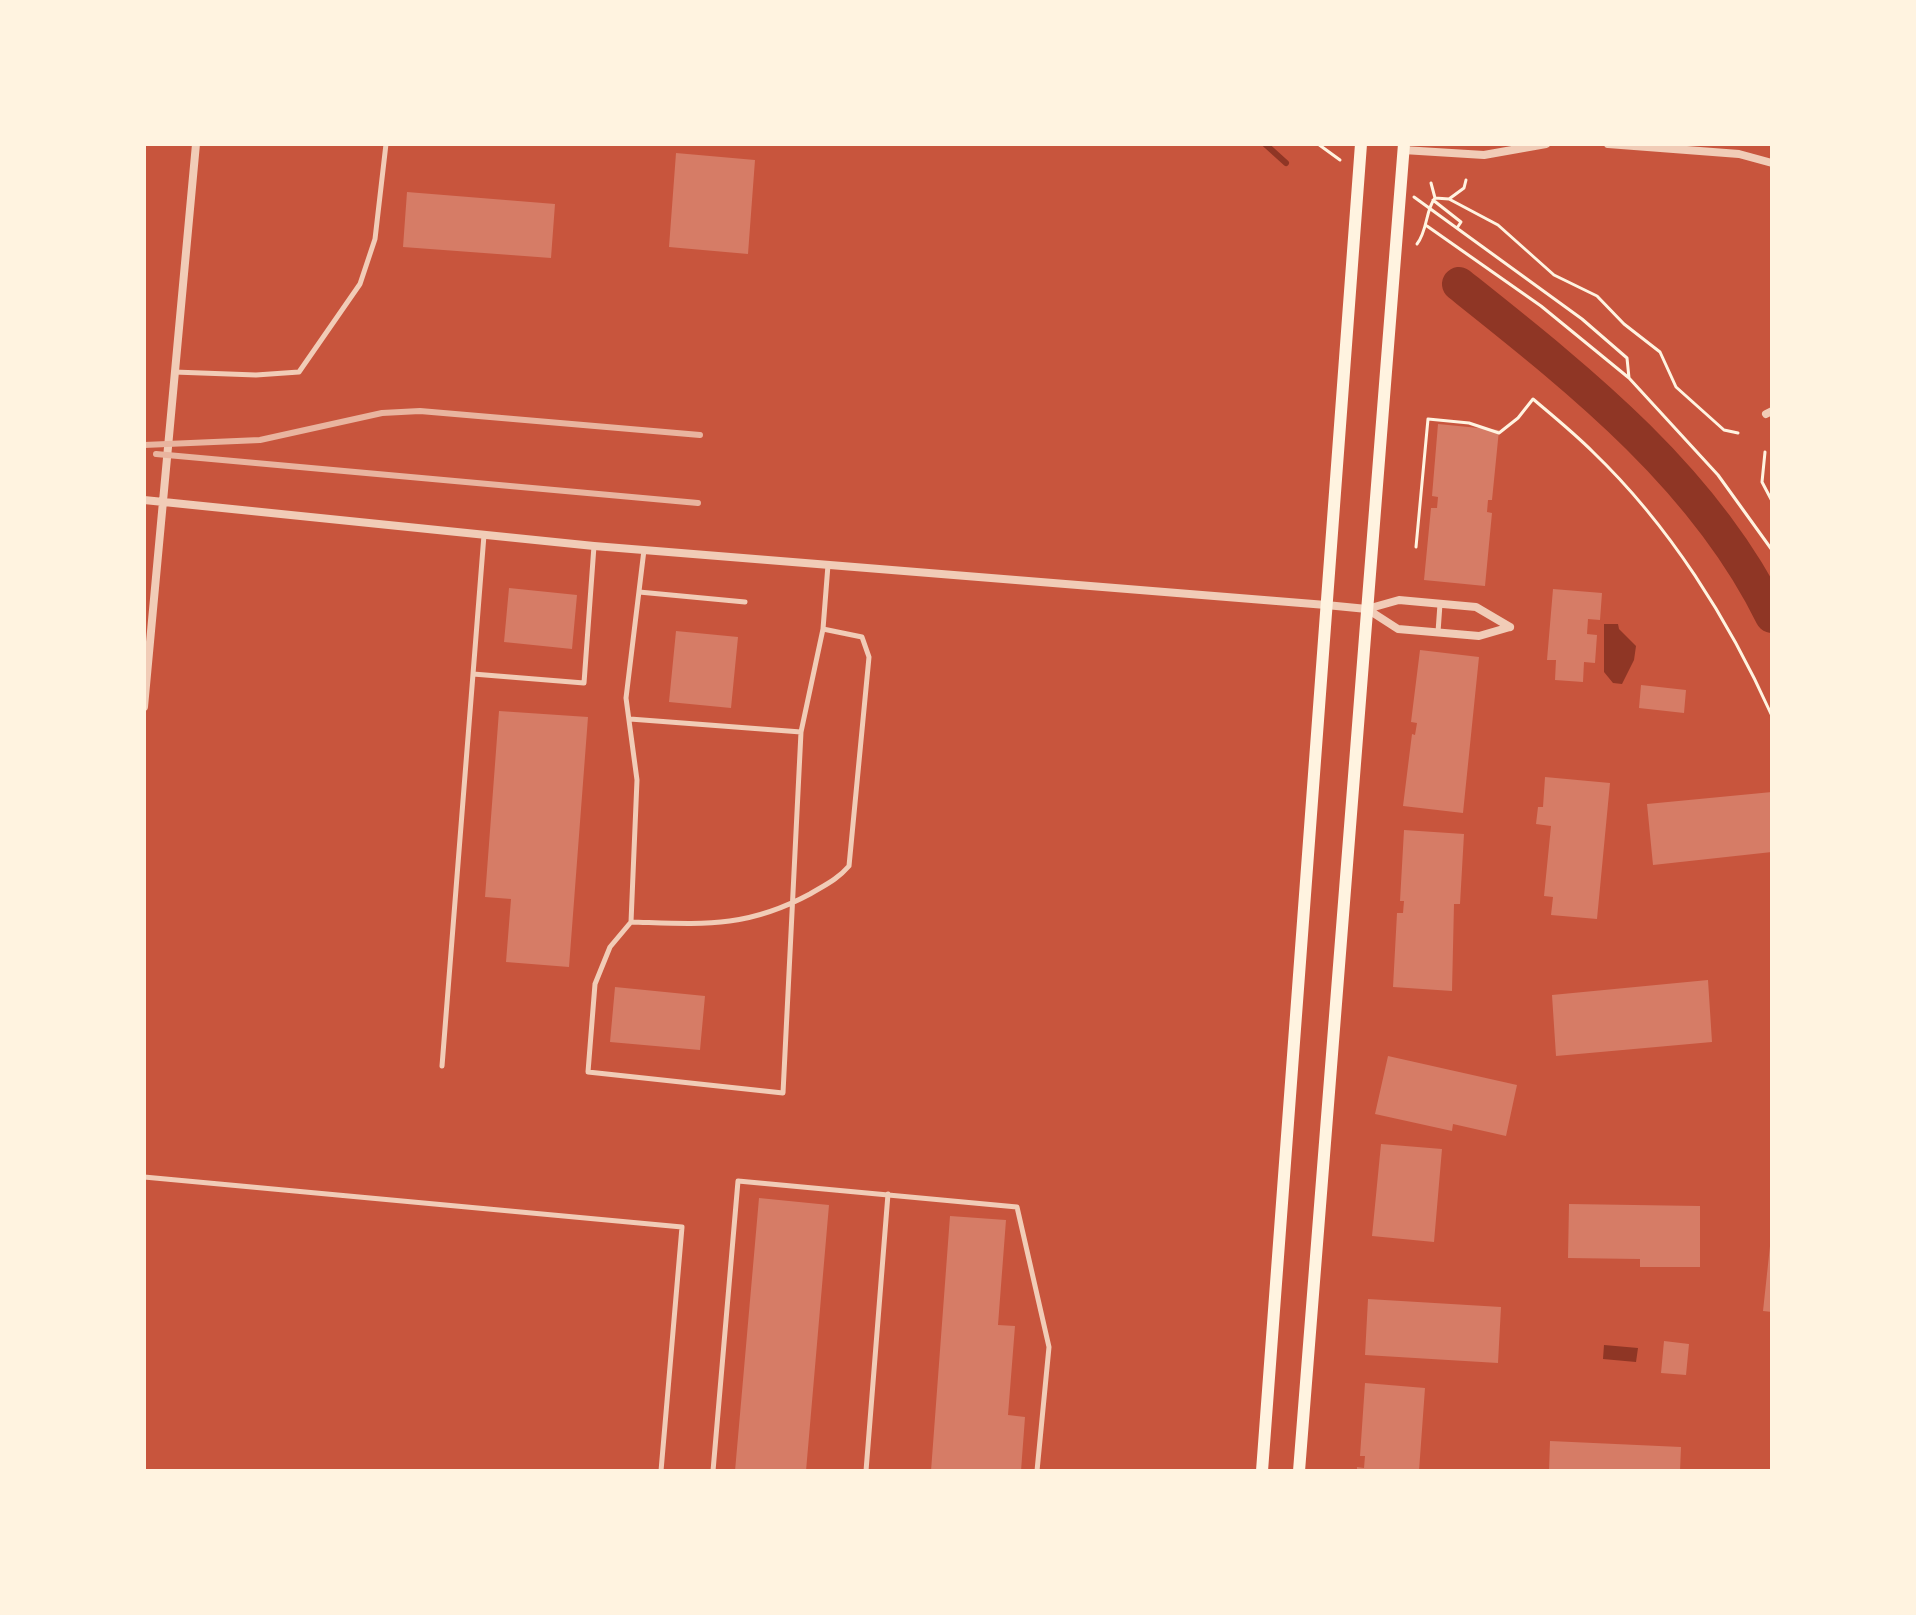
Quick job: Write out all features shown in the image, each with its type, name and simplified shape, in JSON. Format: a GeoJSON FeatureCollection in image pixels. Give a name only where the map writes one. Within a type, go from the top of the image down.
{"type":"FeatureCollection","features":[{"type":"Feature","properties":{"kind":"main road"},"geometry":{"type":"LineString","coordinates":[[1262,1471],[1361,144]]}},
{"type":"Feature","properties":{"kind":"main road"},"geometry":{"type":"LineString","coordinates":[[1299,1471],[1400,146]]}},
{"type":"Feature","properties":{"kind":"street"},"geometry":{"type":"LineString","coordinates":[[144,707],[196,144]]}},
{"type":"Feature","properties":{"kind":"street"},"geometry":{"type":"LineString","coordinates":[[1400,146],[1484,155],[1546,144]]}},
{"type":"Feature","properties":{"kind":"street"},"geometry":{"type":"LineString","coordinates":[[1608,144],[1739,154],[1772,163]]}},
{"type":"Feature","properties":{"kind":"street"},"geometry":{"type":"LineString","coordinates":[[144,500],[594,546],[1367,609],[1399,600],[1476,607],[1510,627],[1479,636],[1398,629],[1367,609]]}},
{"type":"Feature","properties":{"kind":"lane"},"geometry":{"type":"LineString","coordinates":[[174,372],[256,375],[299,372],[360,284],[375,239],[386,144]]}},
{"type":"Feature","properties":{"kind":"lane"},"geometry":{"type":"LineString","coordinates":[[442,1066],[484,535]]}},
{"type":"Feature","properties":{"kind":"lane"},"geometry":{"type":"LineString","coordinates":[[473,674],[584,683],[594,546]]}},
{"type":"Feature","properties":{"kind":"lane"},"geometry":{"type":"LineString","coordinates":[[644,550],[626,698],[637,780],[631,922],[610,947],[595,984],[588,1072],[783,1093],[801,732],[823,629],[828,565]]}},
{"type":"Feature","properties":{"kind":"lane"},"geometry":{"type":"LineString","coordinates":[[639,592],[745,602]]}},
{"type":"Feature","properties":{"kind":"lane"},"geometry":{"type":"LineString","coordinates":[[1438,632],[1440,604]]}},
{"type":"Feature","properties":{"kind":"lane"},"geometry":{"type":"LineString","coordinates":[[631,922],[708,924],[749,920],[791,904],[839,878],[849,866],[854,844],[869,657],[862,637],[823,629]]}},
{"type":"Feature","properties":{"kind":"lane"},"geometry":{"type":"LineString","coordinates":[[630,719],[801,732]]}},
{"type":"Feature","properties":{"kind":"lane"},"geometry":{"type":"LineString","coordinates":[[144,1177],[682,1227],[661,1471]]}},
{"type":"Feature","properties":{"kind":"lane"},"geometry":{"type":"LineString","coordinates":[[713,1471],[738,1181],[1017,1207],[1049,1347],[1037,1471]]}},
{"type":"Feature","properties":{"kind":"lane"},"geometry":{"type":"LineString","coordinates":[[866,1471],[888,1194]]}},
{"type":"Feature","properties":{"kind":"path"},"geometry":{"type":"LineString","coordinates":[[1318,144],[1340,160]]}},
{"type":"Feature","properties":{"kind":"path"},"geometry":{"type":"LineString","coordinates":[[1449,199],[1464,188],[1466,180]]}},
{"type":"Feature","properties":{"kind":"path"},"geometry":{"type":"LineString","coordinates":[[1417,244],[1427,226],[1434,199],[1431,183]]}},
{"type":"Feature","properties":{"kind":"path"},"geometry":{"type":"LineString","coordinates":[[1405,191],[1607,341],[1627,358],[1629,378]]}},
{"type":"Feature","properties":{"kind":"path"},"geometry":{"type":"LineString","coordinates":[[1434,199],[1449,199],[1498,225],[1554,275],[1597,296],[1624,324],[1660,352],[1676,387],[1724,430],[1738,433]]}},
{"type":"Feature","properties":{"kind":"path"},"geometry":{"type":"LineString","coordinates":[[1434,199],[1461,222],[1457,228]]}},
{"type":"Feature","properties":{"kind":"path"},"geometry":{"type":"LineString","coordinates":[[1427,226],[1541,306],[1629,378],[1718,475],[1772,550]]}},
{"type":"Feature","properties":{"kind":"path"},"geometry":{"type":"LineString","coordinates":[[1416,547],[1428,419],[1469,423],[1499,433],[1518,418],[1533,399],[1594,452],[1652,519],[1698,581],[1747,660],[1772,716]]}},
{"type":"Feature","properties":{"kind":"path"},"geometry":{"type":"LineString","coordinates":[[1765,452],[1762,482],[1772,501]]}},
{"type":"Feature","properties":{"kind":"shaded area"},"geometry":{"type":"Polygon","coordinates":[[[1604,624],[1618,624],[1636,646],[1634,660],[1622,684],[1613,683],[1604,672],[1604,624]]]}},
{"type":"Feature","properties":{"kind":"shaded area"},"geometry":{"type":"Polygon","coordinates":[[[1604,1345],[1638,1348],[1636,1362],[1603,1359],[1604,1345]]]}},
{"type":"Feature","properties":{"kind":"building"},"geometry":{"type":"Polygon","coordinates":[[[676,153],[755,160],[748,254],[669,247],[676,153]]]}},
{"type":"Feature","properties":{"kind":"building"},"geometry":{"type":"Polygon","coordinates":[[[407,192],[555,204],[551,258],[403,247],[407,192]]]}},
{"type":"Feature","properties":{"kind":"building"},"geometry":{"type":"Polygon","coordinates":[[[1438,424],[1499,430],[1492,500],[1488,500],[1487,512],[1492,513],[1485,586],[1424,580],[1431,508],[1437,508],[1438,497],[1432,496],[1438,424]]]}},
{"type":"Feature","properties":{"kind":"building"},"geometry":{"type":"Polygon","coordinates":[[[509,588],[577,595],[572,649],[504,642],[509,588]]]}},
{"type":"Feature","properties":{"kind":"building"},"geometry":{"type":"Polygon","coordinates":[[[1553,589],[1602,593],[1600,620],[1588,619],[1587,634],[1597,635],[1595,663],[1584,662],[1583,682],[1555,680],[1556,660],[1547,660],[1553,589]]]}},
{"type":"Feature","properties":{"kind":"building"},"geometry":{"type":"Polygon","coordinates":[[[676,631],[738,637],[731,708],[669,702],[676,631]]]}},
{"type":"Feature","properties":{"kind":"building"},"geometry":{"type":"Polygon","coordinates":[[[1420,650],[1479,657],[1463,813],[1403,806],[1412,734],[1415,735],[1417,723],[1411,722],[1420,650]]]}},
{"type":"Feature","properties":{"kind":"building"},"geometry":{"type":"Polygon","coordinates":[[[1641,685],[1686,690],[1684,713],[1639,708],[1641,685]]]}},
{"type":"Feature","properties":{"kind":"building"},"geometry":{"type":"Polygon","coordinates":[[[499,711],[588,717],[569,967],[506,962],[511,899],[485,897],[499,711]]]}},
{"type":"Feature","properties":{"kind":"building"},"geometry":{"type":"Polygon","coordinates":[[[1545,777],[1610,783],[1597,919],[1551,915],[1553,897],[1544,896],[1551,826],[1536,824],[1538,807],[1543,807],[1545,777]]]}},
{"type":"Feature","properties":{"kind":"building"},"geometry":{"type":"Polygon","coordinates":[[[1772,792],[1772,852],[1653,865],[1647,804],[1772,792]]]}},
{"type":"Feature","properties":{"kind":"building"},"geometry":{"type":"Polygon","coordinates":[[[1404,830],[1464,834],[1460,904],[1454,904],[1452,991],[1393,987],[1397,913],[1403,913],[1404,901],[1400,901],[1404,830]]]}},
{"type":"Feature","properties":{"kind":"building"},"geometry":{"type":"Polygon","coordinates":[[[1708,980],[1712,1042],[1556,1056],[1552,995],[1708,980]]]}},
{"type":"Feature","properties":{"kind":"building"},"geometry":{"type":"Polygon","coordinates":[[[615,987],[705,996],[700,1050],[610,1042],[615,987]]]}},
{"type":"Feature","properties":{"kind":"building"},"geometry":{"type":"Polygon","coordinates":[[[1388,1056],[1517,1085],[1506,1136],[1453,1124],[1452,1131],[1375,1114],[1388,1056]]]}},
{"type":"Feature","properties":{"kind":"building"},"geometry":{"type":"Polygon","coordinates":[[[1381,1144],[1442,1149],[1434,1242],[1372,1236],[1381,1144]]]}},
{"type":"Feature","properties":{"kind":"building"},"geometry":{"type":"Polygon","coordinates":[[[759,1198],[829,1205],[806,1471],[735,1471],[759,1198]]]}},
{"type":"Feature","properties":{"kind":"building"},"geometry":{"type":"Polygon","coordinates":[[[1569,1204],[1700,1206],[1700,1267],[1640,1267],[1640,1259],[1568,1258],[1569,1204]]]}},
{"type":"Feature","properties":{"kind":"building"},"geometry":{"type":"Polygon","coordinates":[[[950,1216],[1006,1220],[998,1325],[1015,1326],[1008,1415],[1025,1417],[1021,1471],[931,1471],[950,1216]]]}},
{"type":"Feature","properties":{"kind":"building"},"geometry":{"type":"Polygon","coordinates":[[[1772,1246],[1772,1312],[1763,1311],[1772,1246]]]}},
{"type":"Feature","properties":{"kind":"building"},"geometry":{"type":"Polygon","coordinates":[[[1368,1299],[1501,1307],[1498,1363],[1365,1355],[1368,1299]]]}},
{"type":"Feature","properties":{"kind":"building"},"geometry":{"type":"Polygon","coordinates":[[[1664,1341],[1689,1344],[1686,1375],[1661,1373],[1664,1341]]]}},
{"type":"Feature","properties":{"kind":"building"},"geometry":{"type":"Polygon","coordinates":[[[1365,1383],[1425,1388],[1419,1471],[1357,1471],[1357,1467],[1364,1468],[1365,1456],[1360,1456],[1365,1383]]]}},
{"type":"Feature","properties":{"kind":"building"},"geometry":{"type":"Polygon","coordinates":[[[1550,1441],[1681,1447],[1680,1471],[1549,1471],[1550,1441]]]}},
{"type":"Feature","properties":{"kind":"waterway"},"geometry":{"type":"LineString","coordinates":[[1265,144],[1286,163]]}},
{"type":"Feature","properties":{"kind":"waterway"},"geometry":{"type":"LineString","coordinates":[[1459,284],[1592,394],[1674,475],[1711,519],[1744,566],[1772,616]]}},
{"type":"Feature","properties":{"kind":"railway"},"geometry":{"type":"LineString","coordinates":[[144,445],[260,440],[382,413],[420,411],[700,435]]}},
{"type":"Feature","properties":{"kind":"railway"},"geometry":{"type":"LineString","coordinates":[[156,454],[698,503]]}}]}
